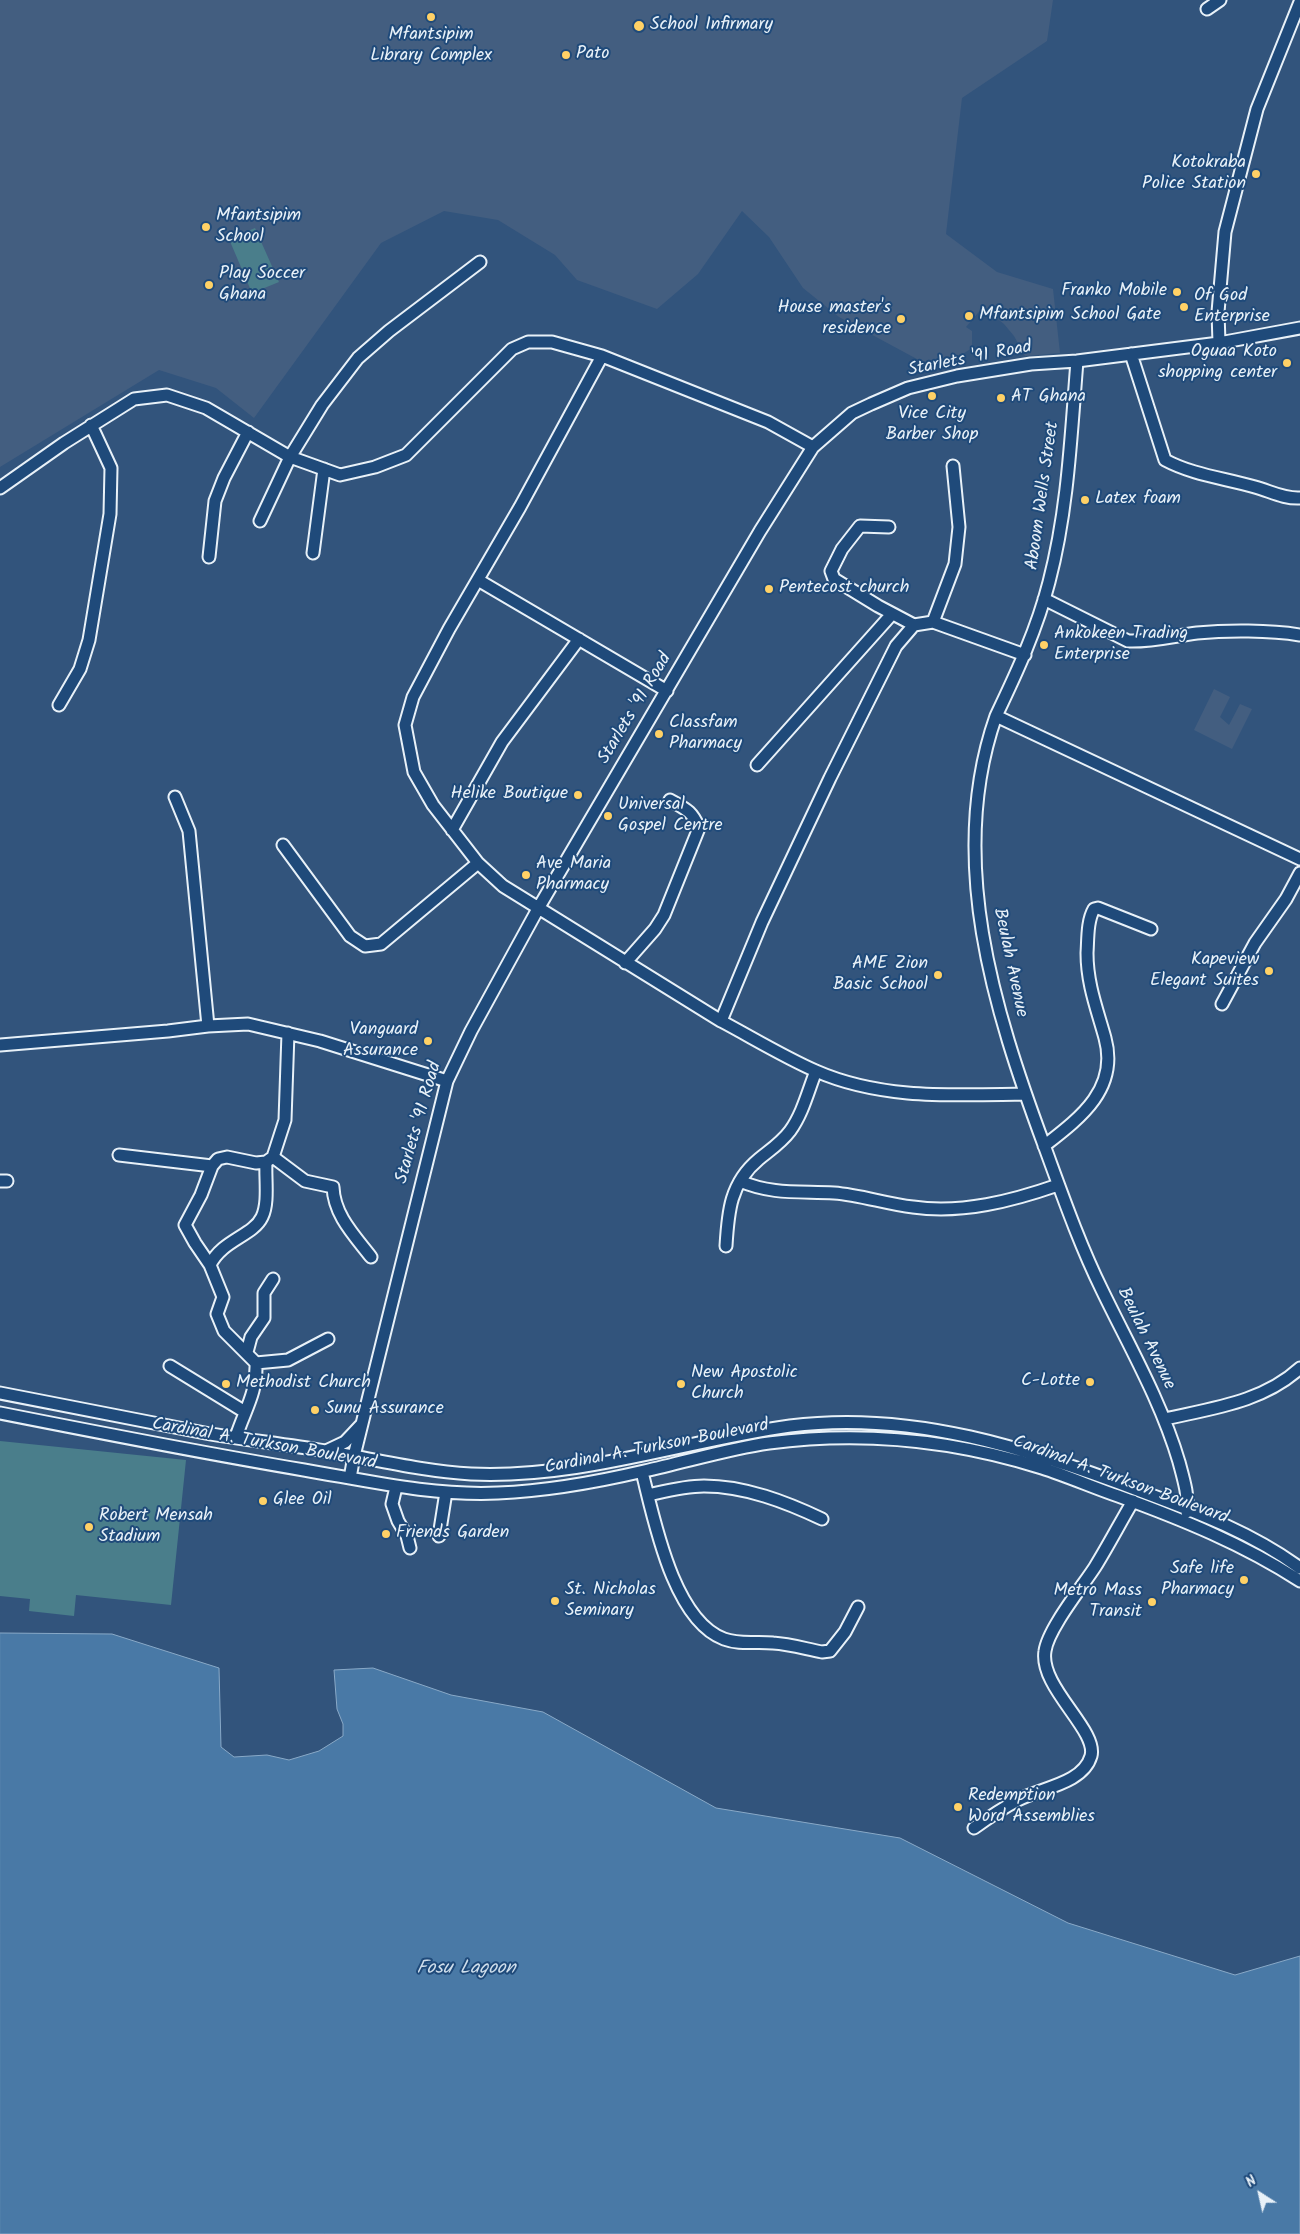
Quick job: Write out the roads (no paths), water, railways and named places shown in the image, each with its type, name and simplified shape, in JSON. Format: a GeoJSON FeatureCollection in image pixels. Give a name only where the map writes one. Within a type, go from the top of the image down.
{"type":"FeatureCollection","features":[{"type":"Feature","properties":{"kind":"street"},"geometry":{"type":"LineString","coordinates":[[1207,9],[1220,0]]}},
{"type":"Feature","properties":{"kind":"street"},"geometry":{"type":"LineString","coordinates":[[1219,343],[1218,312],[1225,232],[1257,109],[1300,2]]}},
{"type":"Feature","properties":{"kind":"street"},"geometry":{"type":"LineString","coordinates":[[260,521],[290,457],[322,405],[358,358],[412,313],[480,262]]}},
{"type":"Feature","properties":{"kind":"street","name":"Starlets '91 Road"},"geometry":{"type":"LineString","coordinates":[[350,1478],[447,1081],[470,1031],[539,907],[760,531],[813,447],[852,414],[908,388],[956,376],[1031,364],[1077,361],[1219,343],[1300,328]]}},
{"type":"Feature","properties":{"kind":"street"},"geometry":{"type":"LineString","coordinates":[[0,488],[91,425],[134,399],[167,395],[206,408],[290,457],[340,475],[375,468],[406,455],[512,349],[528,342],[552,342],[602,356],[768,422],[813,447]]}},
{"type":"Feature","properties":{"kind":"street"},"geometry":{"type":"LineString","coordinates":[[1131,354],[1165,460],[1183,469],[1256,487],[1278,495],[1300,498]]}},
{"type":"Feature","properties":{"kind":"street"},"geometry":{"type":"LineString","coordinates":[[602,356],[413,697],[404,725],[414,772],[433,805],[452,830],[478,862],[503,886],[722,1021],[816,1071],[850,1082],[926,1096],[1024,1094]]}},
{"type":"Feature","properties":{"kind":"street","name":"Aboom Wells Street"},"geometry":{"type":"LineString","coordinates":[[996,716],[1025,656],[1044,599],[1058,543],[1069,468],[1077,361]]}},
{"type":"Feature","properties":{"kind":"street"},"geometry":{"type":"LineString","coordinates":[[59,706],[80,669],[89,640],[110,514],[111,468],[91,425]]}},
{"type":"Feature","properties":{"kind":"street"},"geometry":{"type":"LineString","coordinates":[[209,557],[215,500],[224,478],[248,432]]}},
{"type":"Feature","properties":{"kind":"street"},"geometry":{"type":"LineString","coordinates":[[932,622],[955,564],[959,527],[953,466]]}},
{"type":"Feature","properties":{"kind":"street"},"geometry":{"type":"LineString","coordinates":[[313,553],[324,469]]}},
{"type":"Feature","properties":{"kind":"street"},"geometry":{"type":"LineString","coordinates":[[889,527],[860,526],[842,548],[831,571],[834,579],[914,625],[932,622],[1025,656]]}},
{"type":"Feature","properties":{"kind":"street"},"geometry":{"type":"LineString","coordinates":[[478,580],[667,691]]}},
{"type":"Feature","properties":{"kind":"street"},"geometry":{"type":"LineString","coordinates":[[1044,599],[1128,641],[1138,642],[1198,633],[1277,631],[1300,635]]}},
{"type":"Feature","properties":{"kind":"street"},"geometry":{"type":"LineString","coordinates":[[757,765],[892,614]]}},
{"type":"Feature","properties":{"kind":"street"},"geometry":{"type":"LineString","coordinates":[[722,1021],[762,922],[830,778],[896,646],[914,625]]}},
{"type":"Feature","properties":{"kind":"street"},"geometry":{"type":"LineString","coordinates":[[452,830],[502,742],[580,639]]}},
{"type":"Feature","properties":{"kind":"street"},"geometry":{"type":"LineString","coordinates":[[996,716],[1300,859]]}},
{"type":"Feature","properties":{"kind":"street","name":"Beulah Avenue"},"geometry":{"type":"LineString","coordinates":[[996,716],[986,744],[981,769],[975,823],[976,891],[982,940],[997,1001],[1024,1094],[1058,1185],[1101,1289],[1165,1419],[1183,1476],[1187,1507],[1186,1522]]}},
{"type":"Feature","properties":{"kind":"street"},"geometry":{"type":"LineString","coordinates":[[175,797],[189,832],[208,1026]]}},
{"type":"Feature","properties":{"kind":"street"},"geometry":{"type":"LineString","coordinates":[[625,962],[664,915],[699,828],[694,816],[688,810],[670,800]]}},
{"type":"Feature","properties":{"kind":"street"},"geometry":{"type":"LineString","coordinates":[[283,845],[350,936],[365,946],[381,944],[478,862]]}},
{"type":"Feature","properties":{"kind":"street"},"geometry":{"type":"LineString","coordinates":[[1222,1004],[1255,943],[1286,899],[1300,873]]}},
{"type":"Feature","properties":{"kind":"street"},"geometry":{"type":"LineString","coordinates":[[1044,1146],[1074,1123],[1088,1108],[1100,1091],[1107,1074],[1109,1059],[1106,1040],[1091,998],[1087,974],[1091,913],[1094,908],[1098,908],[1151,929]]}},
{"type":"Feature","properties":{"kind":"street"},"geometry":{"type":"LineString","coordinates":[[0,1045],[248,1024],[320,1041],[447,1081]]}},
{"type":"Feature","properties":{"kind":"street"},"geometry":{"type":"LineString","coordinates":[[210,1265],[220,1250],[256,1226],[263,1216],[269,1160],[285,1120],[288,1033]]}},
{"type":"Feature","properties":{"kind":"street"},"geometry":{"type":"LineString","coordinates":[[726,1246],[729,1206],[740,1181],[757,1160],[774,1148],[790,1131],[801,1114],[816,1071]]}},
{"type":"Feature","properties":{"kind":"street"},"geometry":{"type":"LineString","coordinates":[[119,1155],[212,1166]]}},
{"type":"Feature","properties":{"kind":"street"},"geometry":{"type":"LineString","coordinates":[[236,1438],[244,1412],[254,1394],[257,1378],[256,1363],[247,1352],[237,1346],[224,1332],[217,1310],[221,1306],[223,1297],[210,1265],[191,1238],[185,1225],[201,1195],[212,1166],[218,1159],[227,1157],[256,1163],[269,1160],[305,1181],[333,1187],[333,1201],[338,1211],[371,1257]]}},
{"type":"Feature","properties":{"kind":"street"},"geometry":{"type":"LineString","coordinates":[[740,1181],[765,1190],[842,1194],[892,1204],[940,1209],[995,1204],[1019,1199],[1058,1185]]}},
{"type":"Feature","properties":{"kind":"street"},"geometry":{"type":"LineString","coordinates":[[247,1352],[251,1336],[264,1318],[264,1293],[273,1279]]}},
{"type":"Feature","properties":{"kind":"street"},"geometry":{"type":"LineString","coordinates":[[256,1363],[288,1360],[328,1339]]}},
{"type":"Feature","properties":{"kind":"street"},"geometry":{"type":"LineString","coordinates":[[170,1366],[244,1412]]}},
{"type":"Feature","properties":{"kind":"street"},"geometry":{"type":"LineString","coordinates":[[1165,1419],[1242,1401],[1258,1395],[1279,1384],[1300,1368]]}},
{"type":"Feature","properties":{"kind":"street","name":"Cardinal A. Turkson Boulevard"},"geometry":{"type":"LineString","coordinates":[[0,1393],[236,1438],[326,1451],[428,1469],[471,1474],[553,1471],[638,1457],[702,1442],[795,1426],[841,1423],[883,1424],[939,1431],[988,1440],[1041,1455],[1187,1507],[1255,1541],[1300,1568]]}},
{"type":"Feature","properties":{"kind":"street","name":"Cardinal A. Turkson Boulevard"},"geometry":{"type":"LineString","coordinates":[[0,1413],[205,1453],[396,1487],[446,1492],[509,1492],[564,1485],[642,1472],[767,1443],[818,1438],[909,1440],[953,1445],[999,1455],[1045,1469],[1133,1501],[1244,1548],[1300,1581]]}},
{"type":"Feature","properties":{"kind":"street"},"geometry":{"type":"LineString","coordinates":[[326,1451],[345,1442],[362,1424]]}},
{"type":"Feature","properties":{"kind":"street"},"geometry":{"type":"LineString","coordinates":[[205,1453],[208,1433]]}},
{"type":"Feature","properties":{"kind":"street"},"geometry":{"type":"LineString","coordinates":[[642,1472],[668,1566],[678,1591],[704,1626],[722,1638],[737,1643],[771,1642],[822,1652],[830,1651],[845,1632],[858,1607]]}},
{"type":"Feature","properties":{"kind":"street"},"geometry":{"type":"LineString","coordinates":[[396,1487],[392,1504],[398,1521],[407,1536],[410,1548]]}},
{"type":"Feature","properties":{"kind":"street"},"geometry":{"type":"LineString","coordinates":[[648,1496],[689,1487],[722,1488],[766,1496],[822,1519]]}},
{"type":"Feature","properties":{"kind":"street"},"geometry":{"type":"LineString","coordinates":[[439,1536],[446,1492]]}},
{"type":"Feature","properties":{"kind":"street"},"geometry":{"type":"LineString","coordinates":[[974,1828],[1021,1798],[1075,1776],[1085,1767],[1090,1757],[1092,1747],[1046,1670],[1045,1651],[1052,1634],[1096,1565],[1133,1501]]}},
{"type":"Feature","properties":{"kind":"water","name":"Fosu Lagoon"},"geometry":{"type":"Polygon","coordinates":[[[0,1633],[112,1634],[219,1668],[221,1747],[234,1757],[267,1755],[289,1760],[319,1751],[343,1736],[343,1724],[337,1709],[334,1670],[373,1668],[451,1695],[543,1712],[716,1808],[900,1838],[1068,1923],[1235,1975],[1300,1956],[1300,2234],[0,2234],[0,1633]]]}},
{"type":"Feature","properties":{"kind":"place","name":"Mfantsipim Library Complex"},"geometry":{"type":"Point","coordinates":[431,17]}},
{"type":"Feature","properties":{"kind":"place","name":"School Infirmary"},"geometry":{"type":"Point","coordinates":[639,26]}},
{"type":"Feature","properties":{"kind":"place","name":"Pato"},"geometry":{"type":"Point","coordinates":[566,55]}},
{"type":"Feature","properties":{"kind":"place","name":"Kotokraba Police Station"},"geometry":{"type":"Point","coordinates":[1256,174]}},
{"type":"Feature","properties":{"kind":"place","name":"Mfantsipim School"},"geometry":{"type":"Point","coordinates":[206,227]}},
{"type":"Feature","properties":{"kind":"place","name":"Play Soccer Ghana"},"geometry":{"type":"Point","coordinates":[209,285]}},
{"type":"Feature","properties":{"kind":"place","name":"Franko Mobile"},"geometry":{"type":"Point","coordinates":[1177,292]}},
{"type":"Feature","properties":{"kind":"place","name":"Of God Enterprise"},"geometry":{"type":"Point","coordinates":[1184,307]}},
{"type":"Feature","properties":{"kind":"place","name":"Mfantsipim School Gate"},"geometry":{"type":"Point","coordinates":[969,316]}},
{"type":"Feature","properties":{"kind":"place","name":"House master's residence"},"geometry":{"type":"Point","coordinates":[901,319]}},
{"type":"Feature","properties":{"kind":"place","name":"Oguaa Koto shopping center"},"geometry":{"type":"Point","coordinates":[1287,363]}},
{"type":"Feature","properties":{"kind":"place","name":"Vice City Barber Shop"},"geometry":{"type":"Point","coordinates":[932,396]}},
{"type":"Feature","properties":{"kind":"place","name":"AT Ghana"},"geometry":{"type":"Point","coordinates":[1001,398]}},
{"type":"Feature","properties":{"kind":"place","name":"Latex foam"},"geometry":{"type":"Point","coordinates":[1085,500]}},
{"type":"Feature","properties":{"kind":"place","name":"Pentecost church"},"geometry":{"type":"Point","coordinates":[769,589]}},
{"type":"Feature","properties":{"kind":"place","name":"Ankokeen Trading Enterprise"},"geometry":{"type":"Point","coordinates":[1044,645]}},
{"type":"Feature","properties":{"kind":"place","name":"Classfam Pharmacy"},"geometry":{"type":"Point","coordinates":[659,734]}},
{"type":"Feature","properties":{"kind":"place","name":"Helike Boutique"},"geometry":{"type":"Point","coordinates":[578,795]}},
{"type":"Feature","properties":{"kind":"place","name":"Universal Gospel Centre"},"geometry":{"type":"Point","coordinates":[608,816]}},
{"type":"Feature","properties":{"kind":"place","name":"Ave Maria Pharmacy"},"geometry":{"type":"Point","coordinates":[526,875]}},
{"type":"Feature","properties":{"kind":"place","name":"Kapeview Elegant Suites"},"geometry":{"type":"Point","coordinates":[1269,971]}},
{"type":"Feature","properties":{"kind":"place","name":"AME Zion Basic School"},"geometry":{"type":"Point","coordinates":[938,975]}},
{"type":"Feature","properties":{"kind":"place","name":"Vanguard Assurance"},"geometry":{"type":"Point","coordinates":[428,1041]}},
{"type":"Feature","properties":{"kind":"place","name":"C-Lotte"},"geometry":{"type":"Point","coordinates":[1090,1382]}},
{"type":"Feature","properties":{"kind":"place","name":"Methodist Church"},"geometry":{"type":"Point","coordinates":[226,1384]}},
{"type":"Feature","properties":{"kind":"place","name":"New Apostolic Church"},"geometry":{"type":"Point","coordinates":[681,1384]}},
{"type":"Feature","properties":{"kind":"place","name":"Sunu Assurance"},"geometry":{"type":"Point","coordinates":[315,1410]}},
{"type":"Feature","properties":{"kind":"place","name":"Glee Oil"},"geometry":{"type":"Point","coordinates":[263,1501]}},
{"type":"Feature","properties":{"kind":"place","name":"Robert Mensah Stadium"},"geometry":{"type":"Point","coordinates":[89,1527]}},
{"type":"Feature","properties":{"kind":"place","name":"Friends Garden"},"geometry":{"type":"Point","coordinates":[386,1534]}},
{"type":"Feature","properties":{"kind":"place","name":"Safe life Pharmacy"},"geometry":{"type":"Point","coordinates":[1244,1580]}},
{"type":"Feature","properties":{"kind":"place","name":"St. Nicholas Seminary"},"geometry":{"type":"Point","coordinates":[555,1601]}},
{"type":"Feature","properties":{"kind":"place","name":"Metro Mass Transit"},"geometry":{"type":"Point","coordinates":[1152,1602]}},
{"type":"Feature","properties":{"kind":"place","name":"Redemption Word Assemblies"},"geometry":{"type":"Point","coordinates":[958,1807]}}]}
